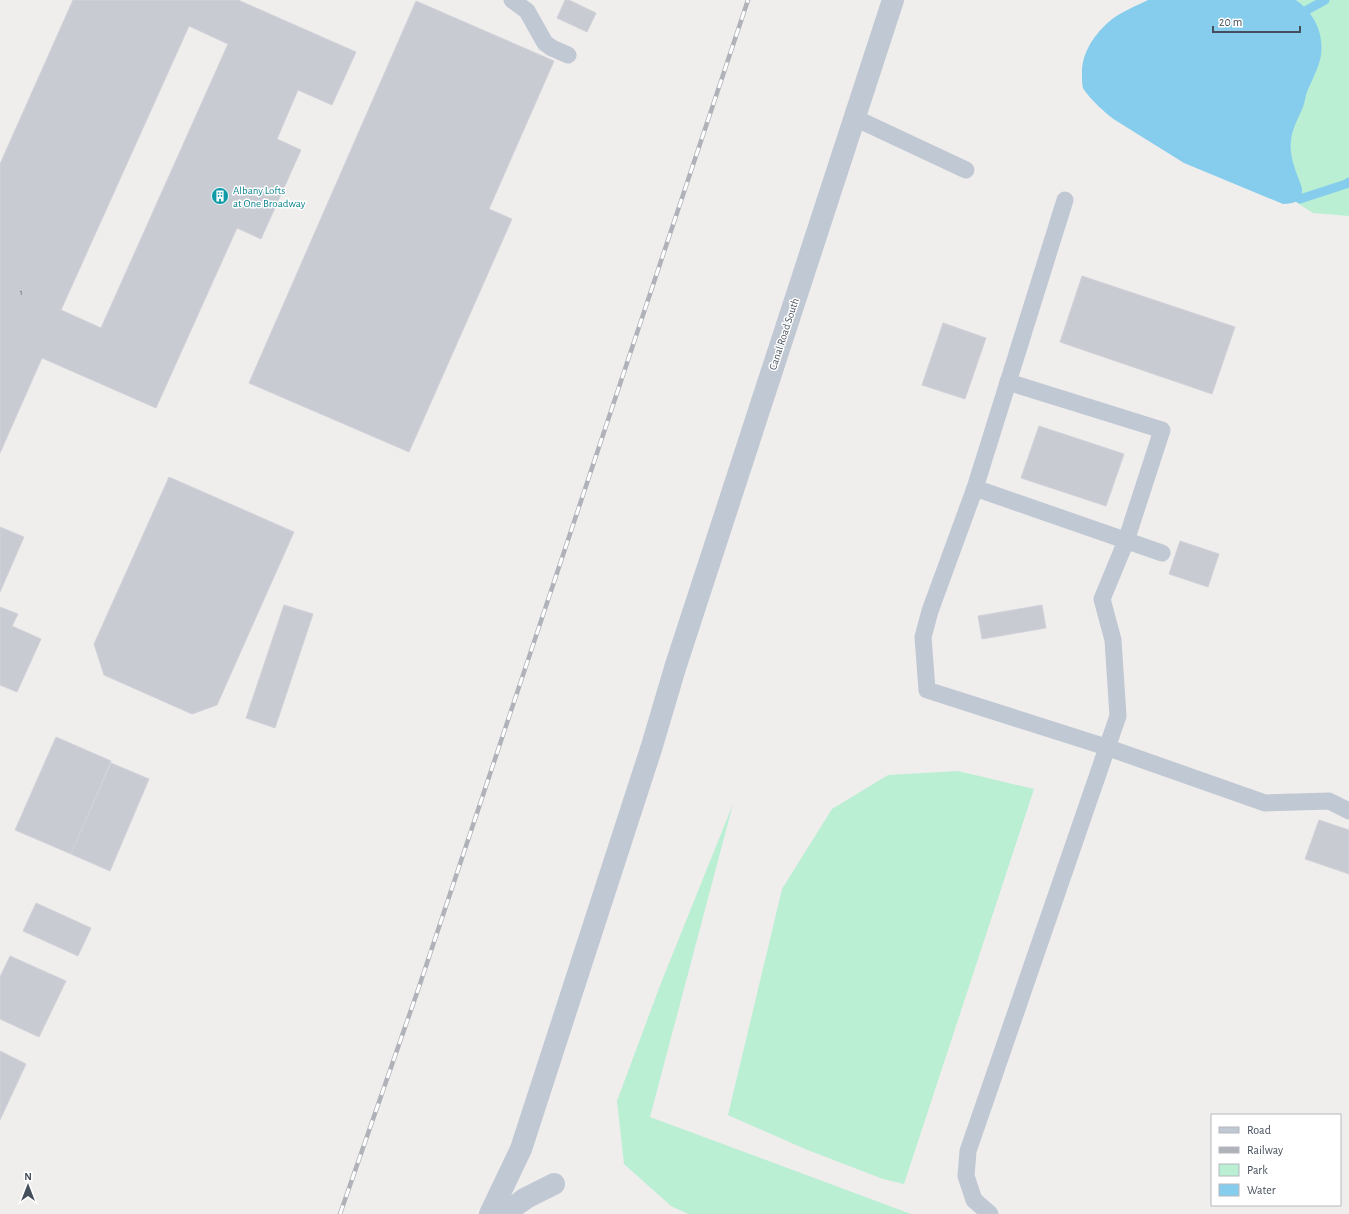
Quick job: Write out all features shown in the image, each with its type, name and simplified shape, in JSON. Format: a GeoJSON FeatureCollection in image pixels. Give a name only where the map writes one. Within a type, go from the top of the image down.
{"type":"FeatureCollection","features":[{"type":"Feature","properties":{"kind":"street","name":"Canal Road South"},"geometry":{"type":"LineString","coordinates":[[490,1214],[521,1149],[675,668],[893,0]]}},
{"type":"Feature","properties":{"kind":"street"},"geometry":{"type":"LineString","coordinates":[[504,1214],[526,1198],[554,1184]]}},
{"type":"Feature","properties":{"kind":"lane"},"geometry":{"type":"LineString","coordinates":[[512,0],[527,11],[545,43],[568,55]]}},
{"type":"Feature","properties":{"kind":"lane"},"geometry":{"type":"LineString","coordinates":[[855,118],[966,170]]}},
{"type":"Feature","properties":{"kind":"lane"},"geometry":{"type":"LineString","coordinates":[[1065,200],[975,488],[930,610],[923,637],[927,690],[1106,747],[1264,803],[1329,801],[1349,811]]}},
{"type":"Feature","properties":{"kind":"lane"},"geometry":{"type":"LineString","coordinates":[[990,1214],[974,1200],[966,1176],[968,1151],[1106,747],[1118,716],[1113,640],[1102,599],[1126,541],[1162,430],[1008,382]]}},
{"type":"Feature","properties":{"kind":"lane"},"geometry":{"type":"LineString","coordinates":[[975,488],[1162,553]]}},
{"type":"Feature","properties":{"kind":"green space"},"geometry":{"type":"Polygon","coordinates":[[[1296,0],[1349,0],[1349,216],[1313,213],[1296,202],[1300,199],[1292,164],[1291,138],[1306,94],[1298,1],[1296,0]]]}},
{"type":"Feature","properties":{"kind":"green space"},"geometry":{"type":"Polygon","coordinates":[[[958,771],[1034,789],[904,1184],[883,1179],[805,1149],[728,1115],[782,889],[832,809],[888,775],[958,771]]]}},
{"type":"Feature","properties":{"kind":"green space"},"geometry":{"type":"Polygon","coordinates":[[[733,804],[650,1117],[911,1214],[688,1214],[671,1206],[624,1164],[617,1101],[661,983],[733,804]]]}},
{"type":"Feature","properties":{"kind":"water"},"geometry":{"type":"Polygon","coordinates":[[[1148,0],[1296,0],[1313,17],[1321,39],[1321,55],[1293,132],[1291,147],[1292,159],[1302,188],[1300,199],[1295,202],[1283,204],[1184,163],[1115,120],[1085,92],[1082,85],[1082,67],[1086,52],[1094,38],[1115,17],[1148,0]]]}},
{"type":"Feature","properties":{"kind":"building","name":"Albany Lofts at One Broadway"},"geometry":{"type":"Polygon","coordinates":[[[73,0],[238,0],[356,52],[332,105],[298,90],[277,139],[301,150],[261,239],[237,228],[156,408],[42,358],[0,453],[0,164],[73,0]],[[189,26],[61,310],[101,328],[228,44],[189,26]]]}},
{"type":"Feature","properties":{"kind":"building"},"geometry":{"type":"Polygon","coordinates":[[[565,0],[569,0],[596,13],[587,32],[557,18],[565,0]]]}},
{"type":"Feature","properties":{"kind":"building"},"geometry":{"type":"Polygon","coordinates":[[[416,1],[554,61],[489,209],[512,219],[409,452],[249,383],[416,1]]]}},
{"type":"Feature","properties":{"kind":"building"},"geometry":{"type":"Polygon","coordinates":[[[1082,276],[1235,327],[1212,394],[1060,342],[1082,276]]]}},
{"type":"Feature","properties":{"kind":"building"},"geometry":{"type":"Polygon","coordinates":[[[943,323],[986,338],[965,399],[922,385],[943,323]]]}},
{"type":"Feature","properties":{"kind":"building"},"geometry":{"type":"Polygon","coordinates":[[[1039,426],[1124,454],[1106,506],[1021,478],[1039,426]]]}},
{"type":"Feature","properties":{"kind":"building"},"geometry":{"type":"Polygon","coordinates":[[[169,477],[294,532],[217,705],[192,714],[104,675],[94,644],[169,477]]]}},
{"type":"Feature","properties":{"kind":"building"},"geometry":{"type":"Polygon","coordinates":[[[0,527],[24,537],[0,592],[0,527]]]}},
{"type":"Feature","properties":{"kind":"building"},"geometry":{"type":"Polygon","coordinates":[[[1180,541],[1219,554],[1208,587],[1169,574],[1180,541]]]}},
{"type":"Feature","properties":{"kind":"building"},"geometry":{"type":"Polygon","coordinates":[[[284,605],[313,614],[275,728],[246,718],[284,605]]]}},
{"type":"Feature","properties":{"kind":"building"},"geometry":{"type":"Polygon","coordinates":[[[1042,605],[1046,628],[982,639],[978,616],[1042,605]]]}},
{"type":"Feature","properties":{"kind":"building"},"geometry":{"type":"Polygon","coordinates":[[[0,607],[18,614],[12,626],[41,639],[17,692],[0,685],[0,607]]]}},
{"type":"Feature","properties":{"kind":"building"},"geometry":{"type":"Polygon","coordinates":[[[56,737],[111,761],[71,854],[15,830],[56,737]]]}},
{"type":"Feature","properties":{"kind":"building"},"geometry":{"type":"Polygon","coordinates":[[[111,763],[149,779],[110,871],[71,854],[111,763]]]}},
{"type":"Feature","properties":{"kind":"building"},"geometry":{"type":"Polygon","coordinates":[[[1319,820],[1349,830],[1349,874],[1305,859],[1319,820]]]}},
{"type":"Feature","properties":{"kind":"building"},"geometry":{"type":"Polygon","coordinates":[[[36,903],[91,928],[78,956],[23,931],[36,903]]]}},
{"type":"Feature","properties":{"kind":"building"},"geometry":{"type":"Polygon","coordinates":[[[10,956],[66,981],[39,1037],[0,1019],[0,977],[10,956]]]}},
{"type":"Feature","properties":{"kind":"building"},"geometry":{"type":"Polygon","coordinates":[[[0,1051],[26,1064],[0,1120],[0,1051]]]}},
{"type":"Feature","properties":{"kind":"waterway"},"geometry":{"type":"LineString","coordinates":[[1307,10],[1325,0]]}},
{"type":"Feature","properties":{"kind":"waterway"},"geometry":{"type":"LineString","coordinates":[[1300,199],[1349,182]]}},
{"type":"Feature","properties":{"kind":"railway"},"geometry":{"type":"LineString","coordinates":[[340,1214],[419,987],[748,0]]}},
{"type":"Feature","properties":{"kind":"place","name":"Albany Lofts at One Broadway"},"geometry":{"type":"Point","coordinates":[220,196]}}]}
